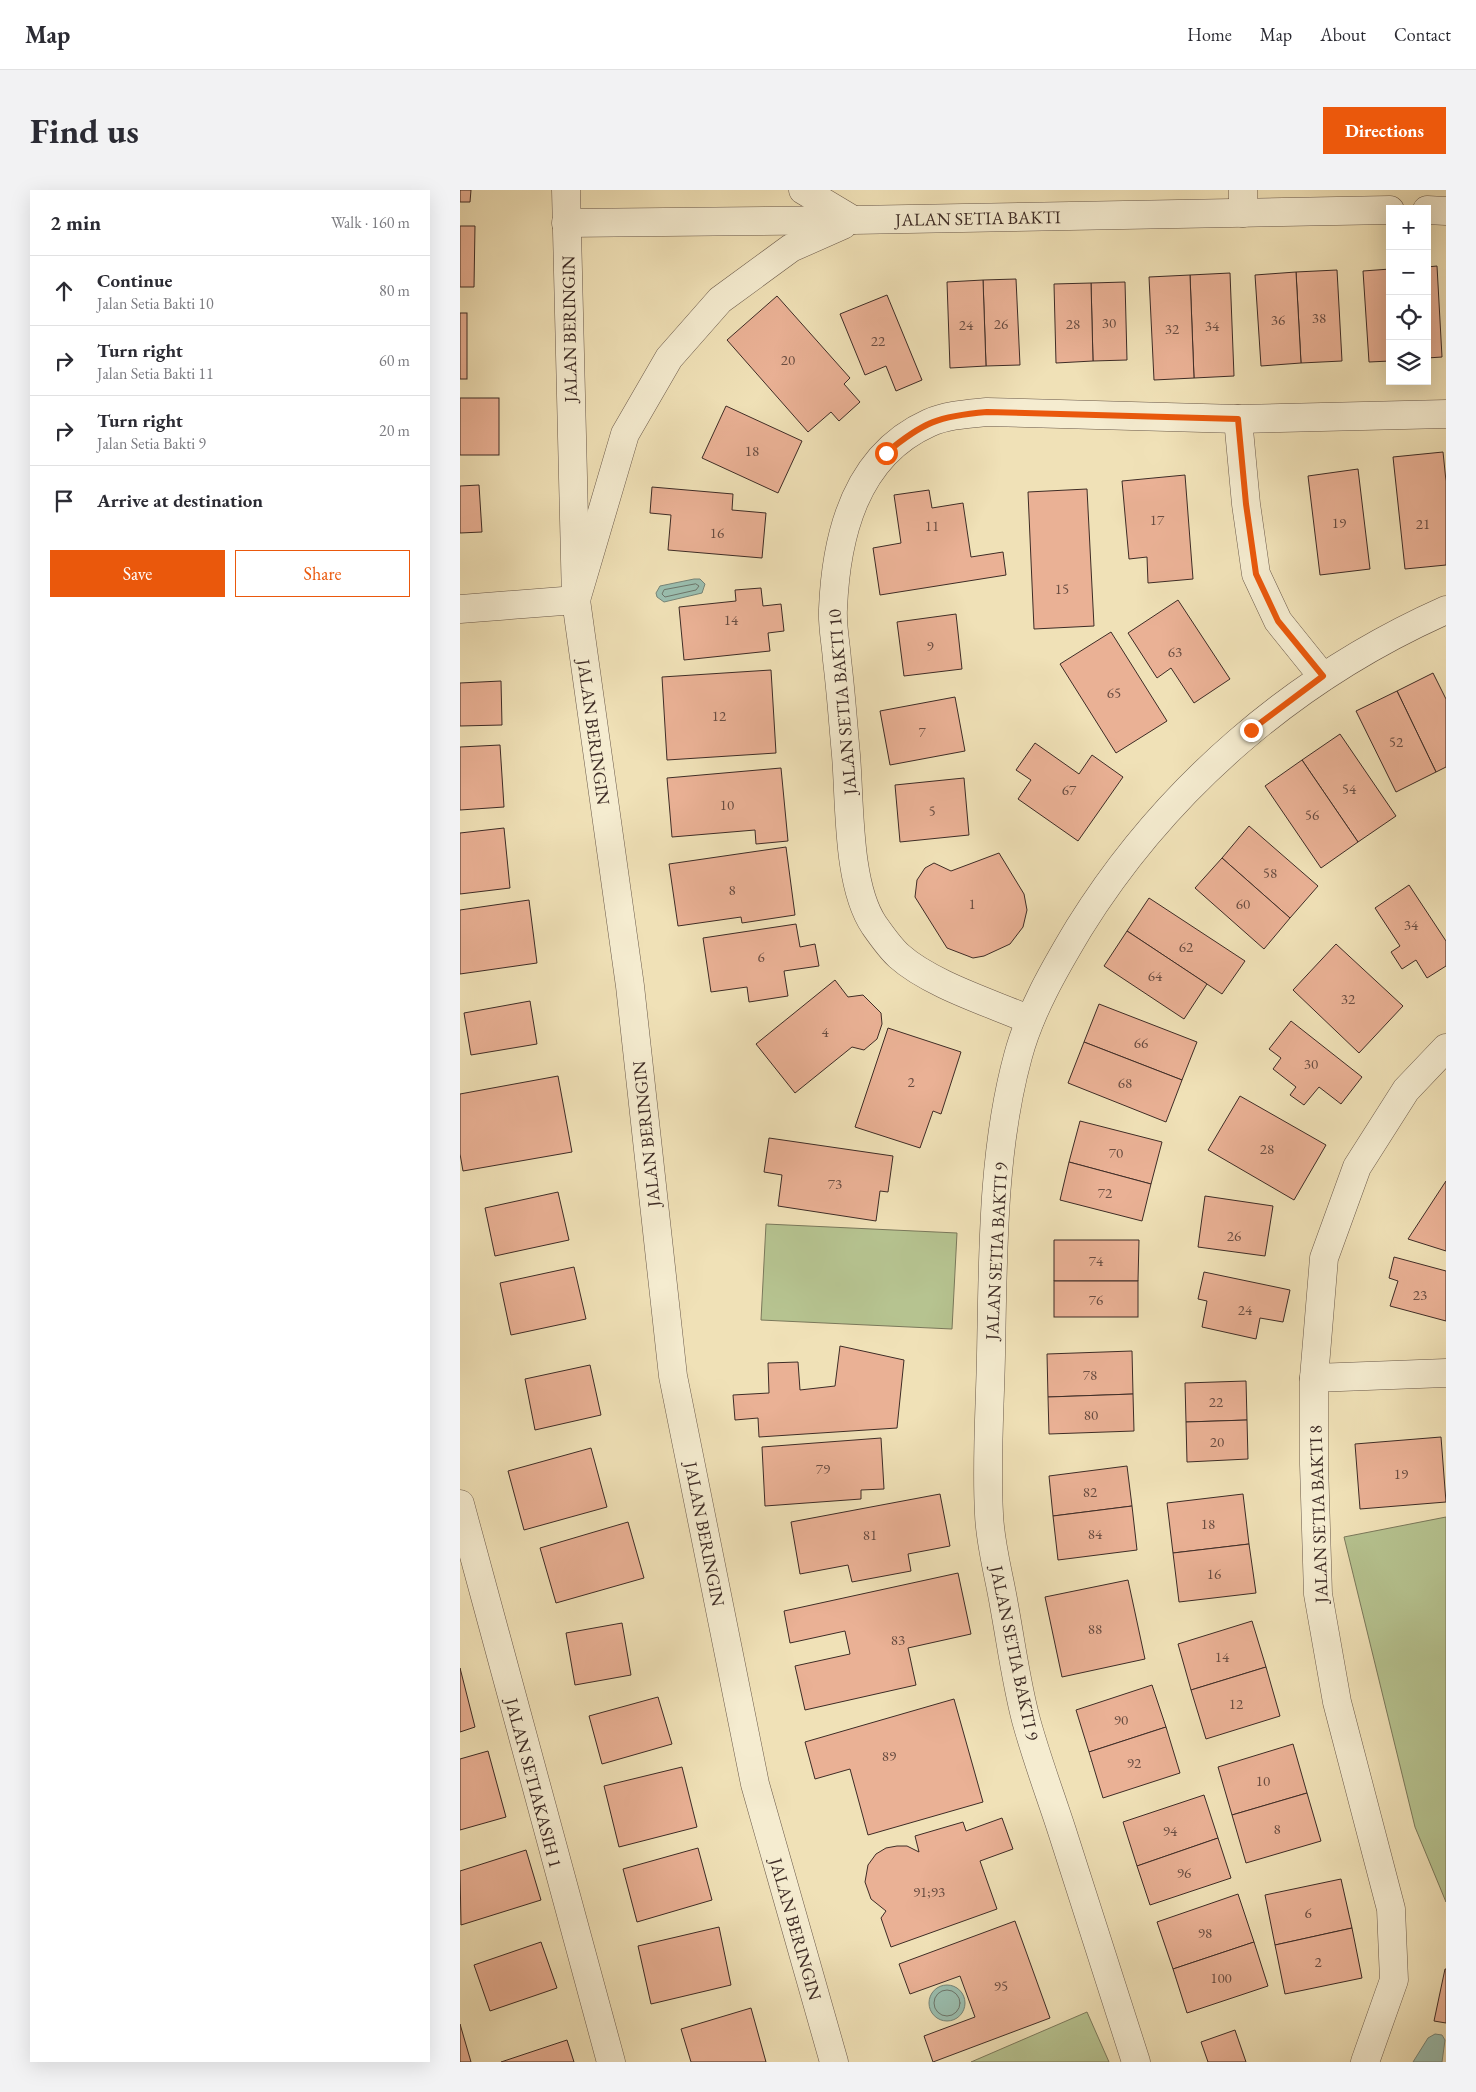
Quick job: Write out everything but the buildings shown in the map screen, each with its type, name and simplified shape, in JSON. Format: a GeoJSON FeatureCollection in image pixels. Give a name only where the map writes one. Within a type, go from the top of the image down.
{"type":"FeatureCollection","features":[{"type":"Feature","properties":{"kind":"street","name":"JALAN BERINGIN"},"geometry":{"type":"LineString","coordinates":[[566,190],[576,600],[630,986],[673,1376],[755,1784],[834,2062]]}},
{"type":"Feature","properties":{"kind":"street"},"geometry":{"type":"LineString","coordinates":[[803,190],[853,220]]}},
{"type":"Feature","properties":{"kind":"street","name":"JALAN SETIA BAKTI"},"geometry":{"type":"LineString","coordinates":[[566,223],[853,220],[1243,201],[1386,210]]}},
{"type":"Feature","properties":{"kind":"street"},"geometry":{"type":"LineString","coordinates":[[1431,210],[1446,211]]}},
{"type":"Feature","properties":{"kind":"street"},"geometry":{"type":"LineString","coordinates":[[460,609],[576,600],[625,434],[669,358],[720,300],[791,248],[853,220]]}},
{"type":"Feature","properties":{"kind":"street","name":"JALAN SETIA BAKTI 10"},"geometry":{"type":"LineString","coordinates":[[1030,1020],[927,976],[898,956],[873,924],[860,894],[854,860],[842,704],[832,611],[838,556],[848,515],[864,480],[886,453],[917,429],[930,422],[957,414],[987,412],[1238,419],[1446,414]]}},
{"type":"Feature","properties":{"kind":"street"},"geometry":{"type":"LineString","coordinates":[[1238,419],[1246,504],[1256,574],[1278,621],[1323,676]]}},
{"type":"Feature","properties":{"kind":"street","name":"JALAN SETIA BAKTI 9"},"geometry":{"type":"LineString","coordinates":[[1136,2062],[1025,1719],[988,1518],[993,1257],[1004,1126],[1018,1057],[1030,1020],[1065,951],[1095,903],[1140,842],[1188,788],[1251,730],[1323,676],[1403,629],[1446,610]]}},
{"type":"Feature","properties":{"kind":"street","name":"JALAN SETIA BAKTI 8"},"geometry":{"type":"LineString","coordinates":[[1365,2062],[1394,1980],[1391,1909],[1337,1702],[1318,1594],[1314,1464],[1314,1378],[1324,1258],[1357,1167],[1406,1090],[1446,1048]]}},
{"type":"Feature","properties":{"kind":"street"},"geometry":{"type":"LineString","coordinates":[[1314,1378],[1446,1373]]}},
{"type":"Feature","properties":{"kind":"street","name":"JALAN SETIAKASIH 1"},"geometry":{"type":"LineString","coordinates":[[460,1504],[611,2062]]}},
{"type":"Feature","properties":{"kind":"green space"},"geometry":{"type":"Polygon","coordinates":[[[766,1224],[957,1233],[952,1329],[761,1320],[766,1224]]]}},
{"type":"Feature","properties":{"kind":"green space"},"geometry":{"type":"Polygon","coordinates":[[[1446,1517],[1446,1902],[1415,1827],[1344,1537],[1446,1517]]]}},
{"type":"Feature","properties":{"kind":"green space"},"geometry":{"type":"Polygon","coordinates":[[[1087,2012],[1109,2062],[971,2062],[1087,2012]]]}},
{"type":"Feature","properties":{"kind":"water"},"geometry":{"type":"Polygon","coordinates":[[[700,579],[705,584],[702,593],[664,602],[657,597],[656,593],[660,586],[700,579]]]}},
{"type":"Feature","properties":{"kind":"water"},"geometry":{"type":"Polygon","coordinates":[[[947,1985],[954,1986],[960,1990],[964,1996],[964,2010],[960,2016],[954,2020],[947,2021],[940,2020],[934,2016],[930,2010],[929,2003],[930,1996],[934,1990],[940,1986],[947,1985]]]}},
{"type":"Feature","properties":{"kind":"water"},"geometry":{"type":"Polygon","coordinates":[[[1435,2034],[1442,2035],[1445,2040],[1442,2062],[1413,2062],[1428,2038],[1435,2034]]]}},
{"type":"Feature","properties":{"kind":"route"},"geometry":{"type":"LineString","coordinates":[[886,453],[911,432],[930,422],[957,414],[987,412],[1238,419],[1246,504],[1256,574],[1278,621],[1323,676],[1251,730]]}}]}
